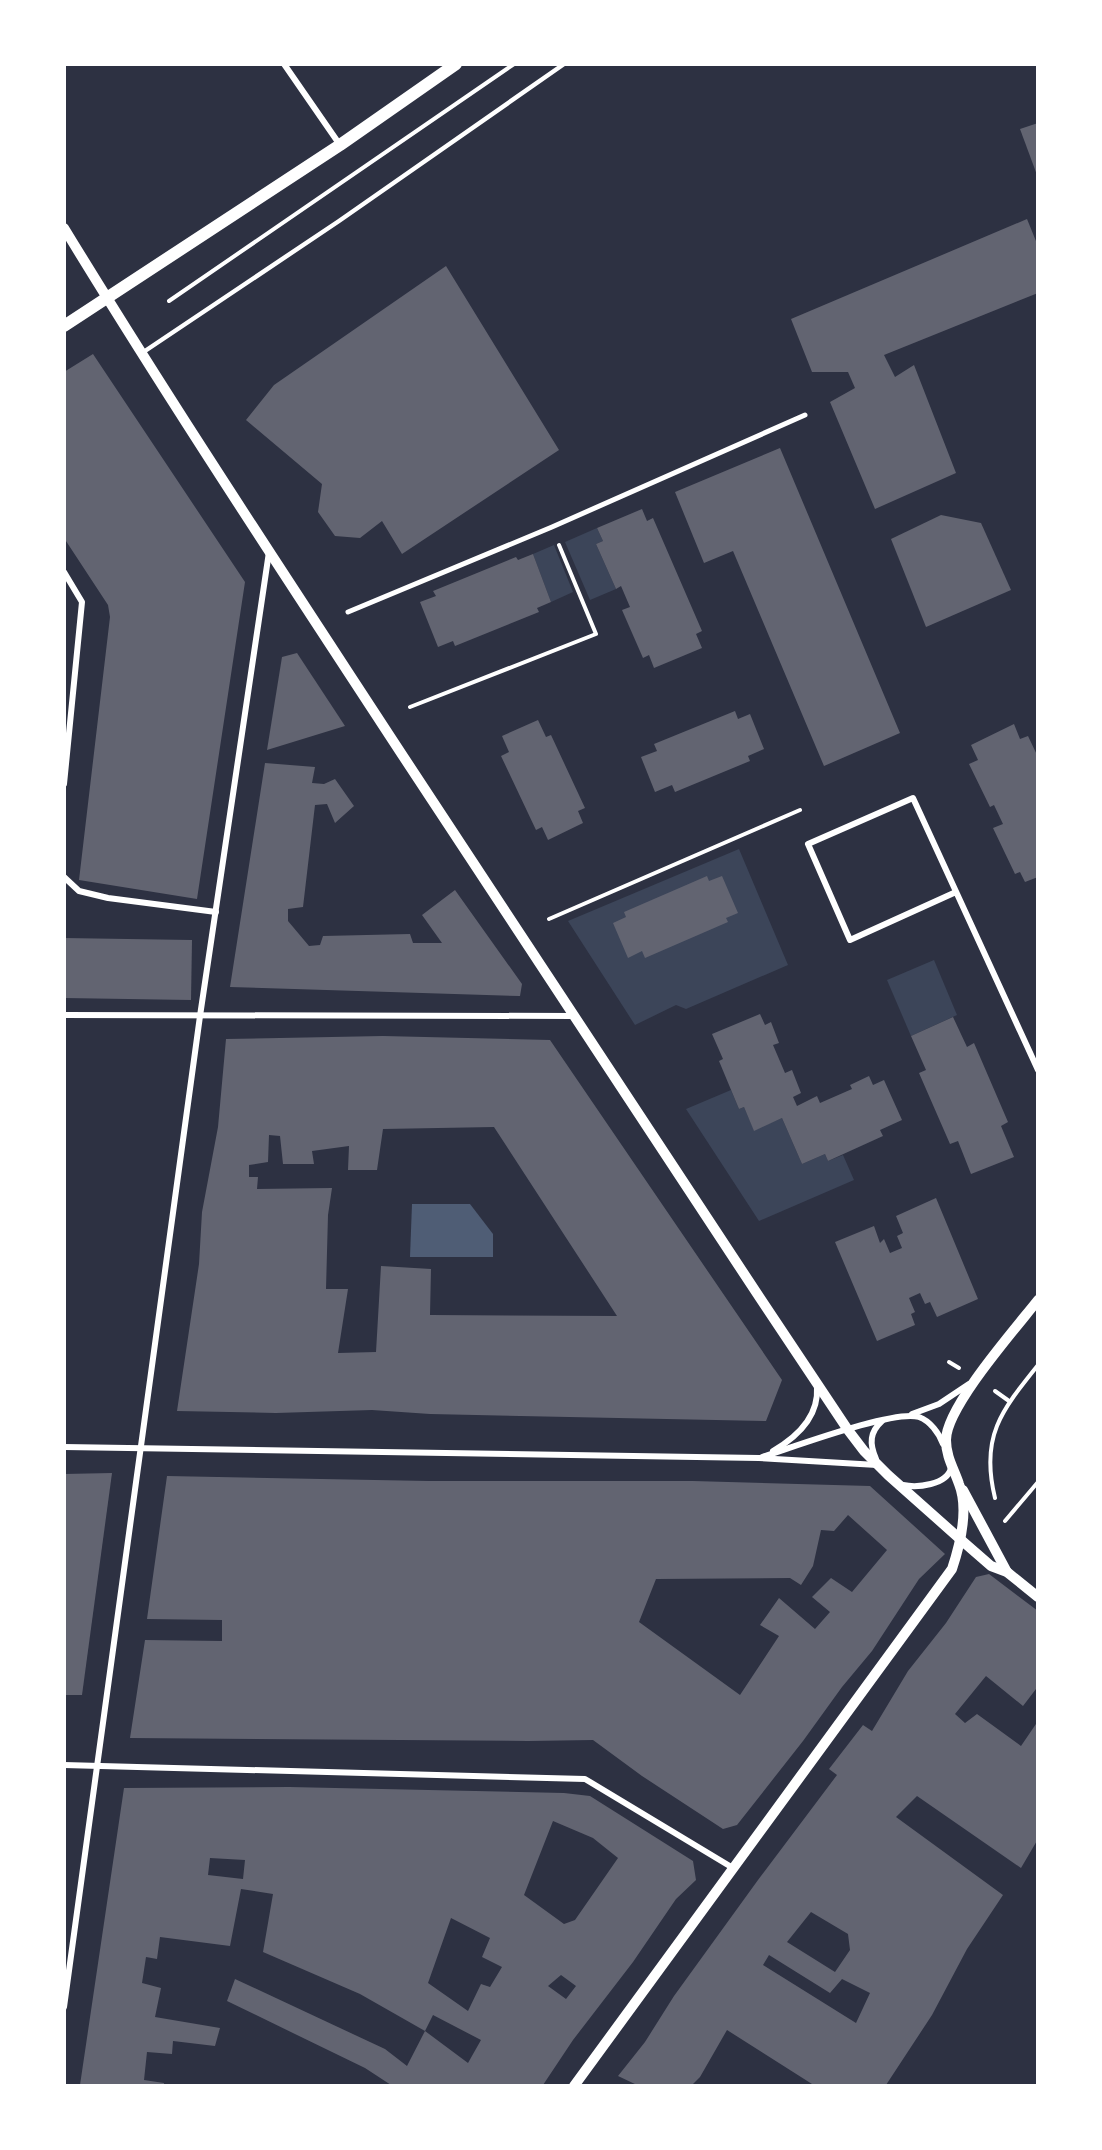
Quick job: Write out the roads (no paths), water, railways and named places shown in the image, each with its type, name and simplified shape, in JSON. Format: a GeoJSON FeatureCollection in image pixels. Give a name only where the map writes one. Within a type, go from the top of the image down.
{"type":"FeatureCollection","features":[{"type":"Feature","properties":{"kind":"main road"},"geometry":{"type":"LineString","coordinates":[[64,326],[340,145],[456,64]]}},
{"type":"Feature","properties":{"kind":"street"},"geometry":{"type":"LineString","coordinates":[[284,64],[340,145]]}},
{"type":"Feature","properties":{"kind":"street"},"geometry":{"type":"LineString","coordinates":[[64,228],[106,298],[269,552],[848,1430],[879,1466],[960,1539],[991,1566],[1007,1572],[1038,1597]]}},
{"type":"Feature","properties":{"kind":"street"},"geometry":{"type":"LineString","coordinates":[[348,612],[552,527],[805,415]]}},
{"type":"Feature","properties":{"kind":"street"},"geometry":{"type":"LineString","coordinates":[[64,2007],[200,1016],[269,552]]}},
{"type":"Feature","properties":{"kind":"street"},"geometry":{"type":"LineString","coordinates":[[64,572],[82,602],[64,784]]}},
{"type":"Feature","properties":{"kind":"street"},"geometry":{"type":"LineString","coordinates":[[956,892],[849,940],[808,844],[913,798],[1038,1070]]}},
{"type":"Feature","properties":{"kind":"street"},"geometry":{"type":"LineString","coordinates":[[64,877],[79,891],[108,898],[216,912]]}},
{"type":"Feature","properties":{"kind":"street"},"geometry":{"type":"LineString","coordinates":[[64,1015],[573,1016]]}},
{"type":"Feature","properties":{"kind":"street"},"geometry":{"type":"LineString","coordinates":[[898,1484],[916,1486],[944,1478],[950,1472],[946,1444],[947,1430],[976,1378],[1038,1300]]}},
{"type":"Feature","properties":{"kind":"street"},"geometry":{"type":"LineString","coordinates":[[759,1458],[848,1430],[930,1408],[947,1400],[976,1378]]}},
{"type":"Feature","properties":{"kind":"street"},"geometry":{"type":"LineString","coordinates":[[759,1458],[793,1438],[804,1427],[816,1405],[816,1382]]}},
{"type":"Feature","properties":{"kind":"street"},"geometry":{"type":"LineString","coordinates":[[906,1416],[920,1418],[932,1427],[941,1439],[960,1485],[1007,1572]]}},
{"type":"Feature","properties":{"kind":"street"},"geometry":{"type":"LineString","coordinates":[[879,1466],[873,1453],[871,1439],[874,1430],[882,1421]]}},
{"type":"Feature","properties":{"kind":"street"},"geometry":{"type":"LineString","coordinates":[[64,1447],[759,1458],[879,1466]]}},
{"type":"Feature","properties":{"kind":"street"},"geometry":{"type":"LineString","coordinates":[[574,2085],[947,1577],[960,1539],[962,1511],[960,1485]]}},
{"type":"Feature","properties":{"kind":"street"},"geometry":{"type":"LineString","coordinates":[[64,1765],[585,1779],[733,1868]]}},
{"type":"Feature","properties":{"kind":"lane"},"geometry":{"type":"LineString","coordinates":[[142,353],[339,221],[564,64]]}}]}
